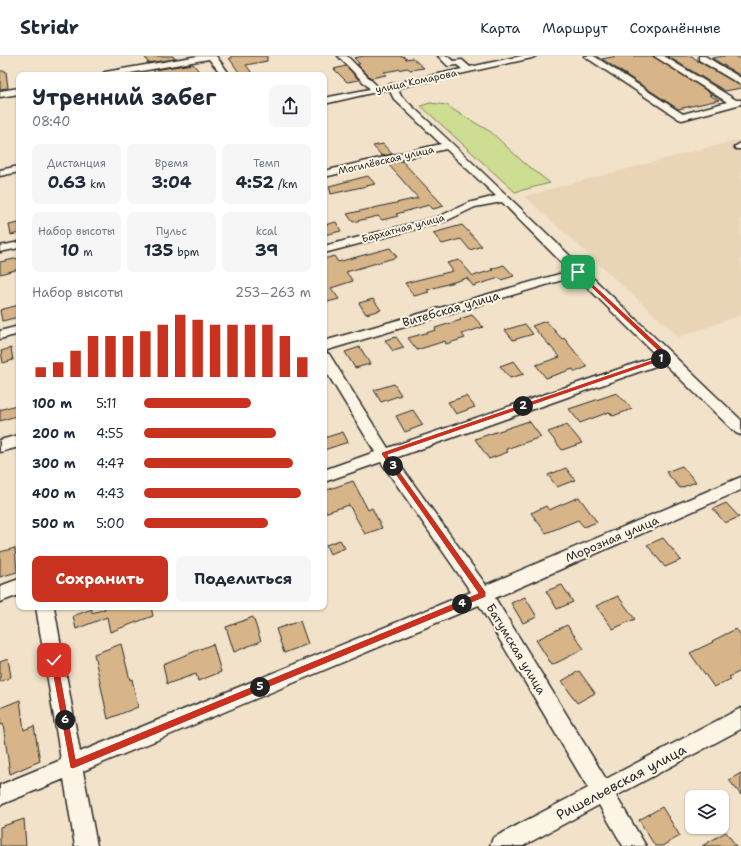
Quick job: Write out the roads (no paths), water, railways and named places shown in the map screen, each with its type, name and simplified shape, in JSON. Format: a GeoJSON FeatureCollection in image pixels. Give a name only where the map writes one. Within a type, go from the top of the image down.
{"type":"FeatureCollection","features":[{"type":"Feature","properties":{"kind":"street"},"geometry":{"type":"LineString","coordinates":[[123,72],[212,56],[224,72]]}},
{"type":"Feature","properties":{"kind":"street"},"geometry":{"type":"LineString","coordinates":[[342,56],[376,90]]}},
{"type":"Feature","properties":{"kind":"street"},"geometry":{"type":"LineString","coordinates":[[442,56],[451,64],[459,62],[468,70]]}},
{"type":"Feature","properties":{"kind":"street","name":"улица Комарова"},"geometry":{"type":"LineString","coordinates":[[327,100],[341,94],[376,90],[532,56]]}},
{"type":"Feature","properties":{"kind":"street"},"geometry":{"type":"LineString","coordinates":[[658,56],[739,101]]}},
{"type":"Feature","properties":{"kind":"street"},"geometry":{"type":"LineString","coordinates":[[672,56],[739,101]]}},
{"type":"Feature","properties":{"kind":"street"},"geometry":{"type":"LineString","coordinates":[[700,57],[713,56]]}},
{"type":"Feature","properties":{"kind":"street"},"geometry":{"type":"LineString","coordinates":[[593,57],[682,117],[739,101]]}},
{"type":"Feature","properties":{"kind":"street"},"geometry":{"type":"LineString","coordinates":[[700,57],[741,82]]}},
{"type":"Feature","properties":{"kind":"street"},"geometry":{"type":"LineString","coordinates":[[444,65],[454,73]]}},
{"type":"Feature","properties":{"kind":"street"},"geometry":{"type":"LineString","coordinates":[[406,74],[415,81]]}},
{"type":"Feature","properties":{"kind":"street"},"geometry":{"type":"LineString","coordinates":[[392,86],[397,97],[504,198],[578,272],[668,357],[741,429]]}},
{"type":"Feature","properties":{"kind":"street"},"geometry":{"type":"LineString","coordinates":[[0,94],[16,91]]}},
{"type":"Feature","properties":{"kind":"street","name":"Могилёвская улица"},"geometry":{"type":"LineString","coordinates":[[327,173],[449,146]]}},
{"type":"Feature","properties":{"kind":"street"},"geometry":{"type":"LineString","coordinates":[[0,173],[16,170]]}},
{"type":"Feature","properties":{"kind":"street","name":"Бархатная улица"},"geometry":{"type":"LineString","coordinates":[[327,249],[442,219],[472,205],[504,198]]}},
{"type":"Feature","properties":{"kind":"street"},"geometry":{"type":"LineString","coordinates":[[0,250],[16,246]]}},
{"type":"Feature","properties":{"kind":"street","name":"Витебская улица"},"geometry":{"type":"LineString","coordinates":[[327,345],[578,272]]}},
{"type":"Feature","properties":{"kind":"street"},"geometry":{"type":"LineString","coordinates":[[0,335],[16,331]]}},
{"type":"Feature","properties":{"kind":"street"},"geometry":{"type":"LineString","coordinates":[[327,475],[668,357]]}},
{"type":"Feature","properties":{"kind":"street","name":"Батумская улица"},"geometry":{"type":"LineString","coordinates":[[327,362],[384,454],[483,595],[635,846]]}},
{"type":"Feature","properties":{"kind":"street"},"geometry":{"type":"LineString","coordinates":[[0,446],[16,445]]}},
{"type":"Feature","properties":{"kind":"street","name":"Морозная улица"},"geometry":{"type":"LineString","coordinates":[[0,795],[483,595],[741,483]]}},
{"type":"Feature","properties":{"kind":"street"},"geometry":{"type":"LineString","coordinates":[[0,594],[16,588]]}},
{"type":"Feature","properties":{"kind":"street"},"geometry":{"type":"LineString","coordinates":[[46,610],[86,846]]}},
{"type":"Feature","properties":{"kind":"street","name":"Ришельевская улица"},"geometry":{"type":"LineString","coordinates":[[501,846],[741,718]]}}]}
